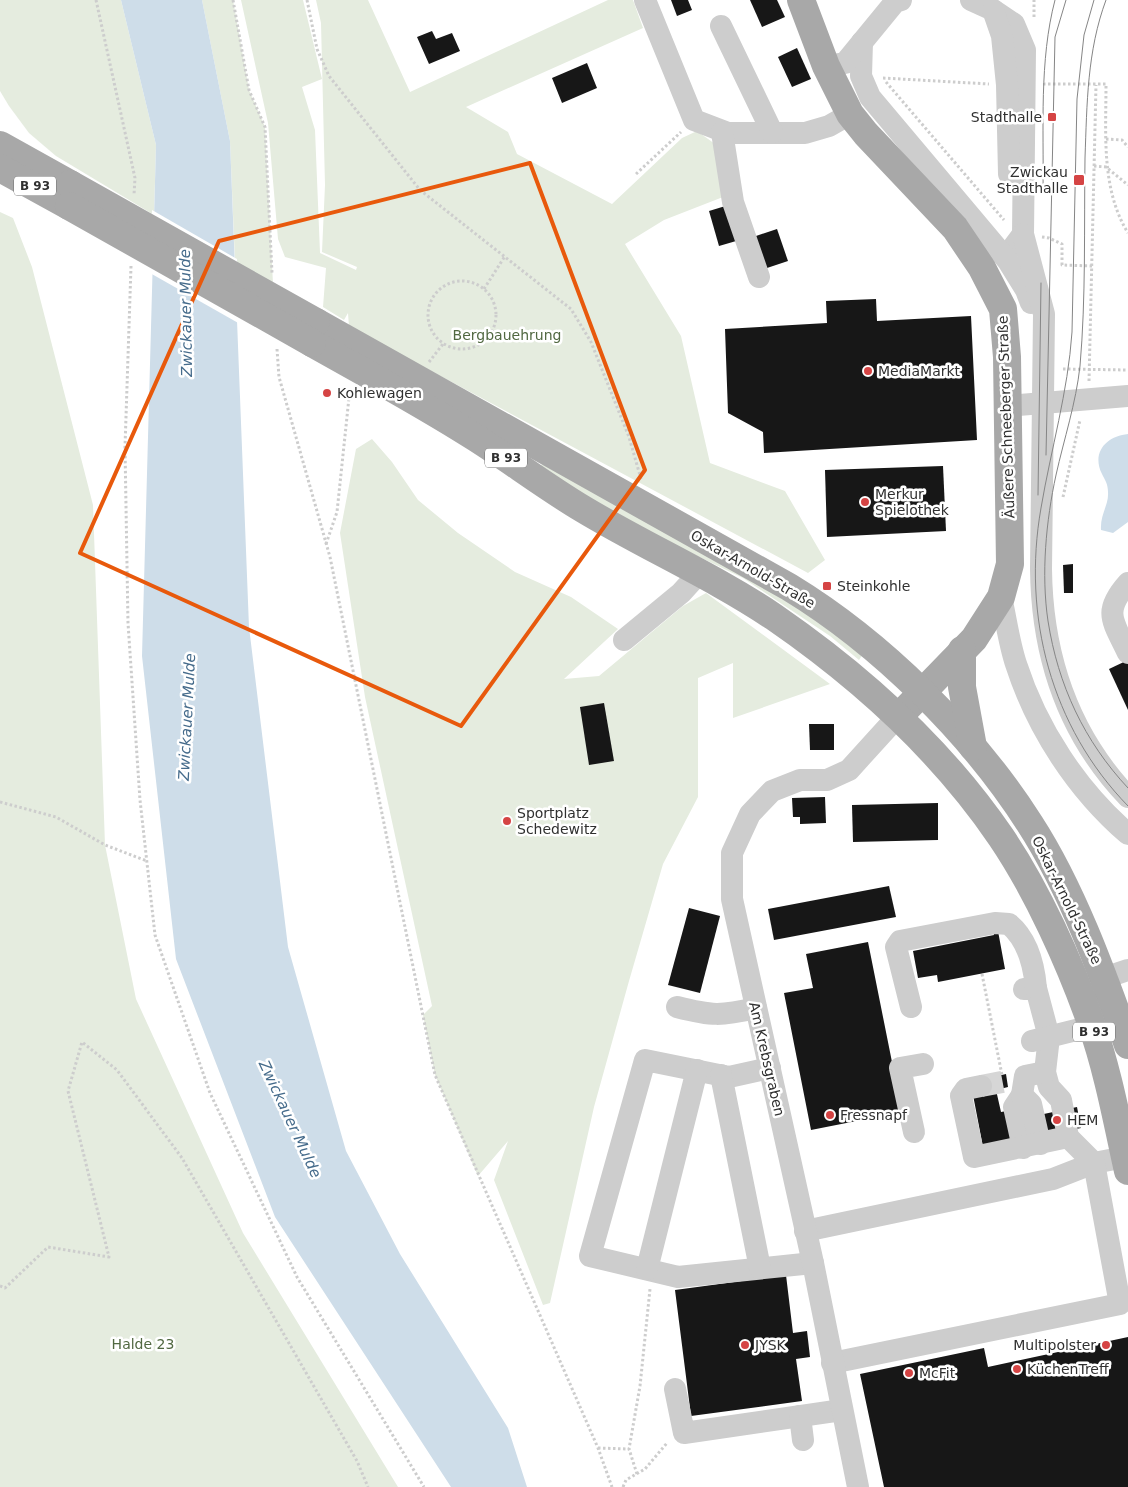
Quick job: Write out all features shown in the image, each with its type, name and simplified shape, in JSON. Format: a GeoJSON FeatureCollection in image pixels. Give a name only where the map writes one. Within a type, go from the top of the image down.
{"type":"FeatureCollection","features":[{"type":"Feature","properties":{"kind":"main road","name":"Äußere Schneeberger Straße"},"geometry":{"type":"LineString","coordinates":[[800,0],[826,66],[850,114],[866,134],[954,228],[982,268],[1003,309],[1007,357],[1010,564],[1001,597],[974,639],[898,716]]}},
{"type":"Feature","properties":{"kind":"main road","name":"B 93"},"geometry":{"type":"LineString","coordinates":[[0,123],[26,159]]}},
{"type":"Feature","properties":{"kind":"main road","name":"B 93"},"geometry":{"type":"LineString","coordinates":[[0,145],[26,159],[70,195]]}},
{"type":"Feature","properties":{"kind":"main road","name":"B 93"},"geometry":{"type":"LineString","coordinates":[[0,168],[70,195],[314,332]]}},
{"type":"Feature","properties":{"kind":"main road","name":"Oskar-Arnold-Straße"},"geometry":{"type":"LineString","coordinates":[[314,332],[352,365],[475,438],[583,509],[701,571],[773,617],[846,670],[898,716],[934,754],[980,808],[1002,839],[1037,900],[1079,989],[1092,1026],[1107,1075],[1126,1164]]}},
{"type":"Feature","properties":{"kind":"main road","name":"Oskar-Arnold-Straße"},"geometry":{"type":"LineString","coordinates":[[314,332],[649,509],[808,599],[874,650],[922,693],[974,750],[1003,786],[1040,841],[1116,974],[1128,1044]]}},
{"type":"Feature","properties":{"kind":"main road"},"geometry":{"type":"LineString","coordinates":[[962,650],[962,687],[974,750]]}},
{"type":"Feature","properties":{"kind":"street"},"geometry":{"type":"LineString","coordinates":[[644,0],[694,120],[722,132],[805,133],[829,126],[850,114]]}},
{"type":"Feature","properties":{"kind":"street"},"geometry":{"type":"LineString","coordinates":[[826,66],[845,63],[895,2],[901,0]]}},
{"type":"Feature","properties":{"kind":"street"},"geometry":{"type":"LineString","coordinates":[[971,0],[993,10],[1014,24],[1024,50],[1016,84],[1010,218],[1044,353]]}},
{"type":"Feature","properties":{"kind":"street"},"geometry":{"type":"LineString","coordinates":[[721,26],[772,132]]}},
{"type":"Feature","properties":{"kind":"street"},"geometry":{"type":"LineString","coordinates":[[862,42],[872,77],[870,97],[1015,241],[1044,314],[1041,595],[1048,647],[1062,695],[1077,728],[1101,766],[1128,797]]}},
{"type":"Feature","properties":{"kind":"street"},"geometry":{"type":"LineString","coordinates":[[722,132],[733,202],[759,277]]}},
{"type":"Feature","properties":{"kind":"street"},"geometry":{"type":"LineString","coordinates":[[1003,309],[1015,241]]}},
{"type":"Feature","properties":{"kind":"street"},"geometry":{"type":"LineString","coordinates":[[1008,406],[1128,396]]}},
{"type":"Feature","properties":{"kind":"street"},"geometry":{"type":"LineString","coordinates":[[624,640],[681,593],[701,571]]}},
{"type":"Feature","properties":{"kind":"street"},"geometry":{"type":"LineString","coordinates":[[1128,583],[1115,598],[1111,614],[1128,652]]}},
{"type":"Feature","properties":{"kind":"street","name":"Äußere Schneeberger Straße"},"geometry":{"type":"LineString","coordinates":[[1001,597],[1016,664],[1037,716],[1069,770],[1114,822],[1128,834]]}},
{"type":"Feature","properties":{"kind":"street","name":"Am Krebsgraben"},"geometry":{"type":"LineString","coordinates":[[858,1487],[812,1262],[732,899],[732,853],[750,814],[772,791],[800,780],[827,780],[848,770],[898,716]]}},
{"type":"Feature","properties":{"kind":"street"},"geometry":{"type":"LineString","coordinates":[[911,1007],[896,947],[900,941],[995,923],[1009,924],[1021,938],[1034,971],[1030,989],[1040,1039],[1014,1107],[1046,1142],[1094,1163],[1126,1164]]}},
{"type":"Feature","properties":{"kind":"street"},"geometry":{"type":"LineString","coordinates":[[677,1007],[707,1015],[726,1015],[756,1008]]}},
{"type":"Feature","properties":{"kind":"street"},"geometry":{"type":"LineString","coordinates":[[1040,1039],[1092,1026]]}},
{"type":"Feature","properties":{"kind":"street"},"geometry":{"type":"LineString","coordinates":[[770,1068],[729,1077],[645,1060],[590,1256],[678,1277],[812,1262]]}},
{"type":"Feature","properties":{"kind":"street"},"geometry":{"type":"LineString","coordinates":[[914,1132],[900,1068],[923,1064]]}},
{"type":"Feature","properties":{"kind":"street"},"geometry":{"type":"LineString","coordinates":[[649,1270],[697,1070]]}},
{"type":"Feature","properties":{"kind":"street"},"geometry":{"type":"LineString","coordinates":[[721,1075],[760,1268]]}},
{"type":"Feature","properties":{"kind":"street"},"geometry":{"type":"LineString","coordinates":[[1025,1081],[1045,1101],[1046,1142]]}},
{"type":"Feature","properties":{"kind":"street"},"geometry":{"type":"LineString","coordinates":[[981,1086],[966,1089],[961,1096],[974,1158],[1046,1142]]}},
{"type":"Feature","properties":{"kind":"street"},"geometry":{"type":"LineString","coordinates":[[805,1231],[1053,1179],[1094,1163]]}},
{"type":"Feature","properties":{"kind":"street"},"geometry":{"type":"LineString","coordinates":[[832,1363],[1120,1304],[1094,1163]]}},
{"type":"Feature","properties":{"kind":"street"},"geometry":{"type":"LineString","coordinates":[[675,1389],[684,1433],[842,1410]]}},
{"type":"Feature","properties":{"kind":"street"},"geometry":{"type":"LineString","coordinates":[[800,1416],[803,1440]]}},
{"type":"Feature","properties":{"kind":"path"},"geometry":{"type":"LineString","coordinates":[[96,0],[135,178],[134,197]]}},
{"type":"Feature","properties":{"kind":"path"},"geometry":{"type":"LineString","coordinates":[[233,0],[250,90],[265,128],[272,275]]}},
{"type":"Feature","properties":{"kind":"path"},"geometry":{"type":"LineString","coordinates":[[307,0],[317,49],[329,76],[420,190],[571,309],[591,342],[629,437],[649,509]]}},
{"type":"Feature","properties":{"kind":"path"},"geometry":{"type":"LineString","coordinates":[[872,77],[1016,84],[1106,84],[1106,167],[1119,219],[1128,233]]}},
{"type":"Feature","properties":{"kind":"path"},"geometry":{"type":"LineString","coordinates":[[872,77],[1015,241],[1029,237],[1049,238],[1062,244],[1062,265],[1092,266]]}},
{"type":"Feature","properties":{"kind":"path"},"geometry":{"type":"LineString","coordinates":[[1063,499],[1080,420],[1087,416],[1089,400],[1096,84]]}},
{"type":"Feature","properties":{"kind":"path"},"geometry":{"type":"LineString","coordinates":[[636,174],[694,120]]}},
{"type":"Feature","properties":{"kind":"path"},"geometry":{"type":"LineString","coordinates":[[1106,139],[1122,140],[1128,147]]}},
{"type":"Feature","properties":{"kind":"path"},"geometry":{"type":"LineString","coordinates":[[1094,166],[1106,167],[1128,186]]}},
{"type":"Feature","properties":{"kind":"path"},"geometry":{"type":"LineString","coordinates":[[484,288],[505,256]]}},
{"type":"Feature","properties":{"kind":"path"},"geometry":{"type":"LineString","coordinates":[[131,264],[125,447],[128,623],[140,800],[155,935],[210,1093],[296,1278],[424,1487]]}},
{"type":"Feature","properties":{"kind":"path"},"geometry":{"type":"LineString","coordinates":[[454,282],[474,283],[484,288],[494,303],[497,314],[491,334],[475,348],[458,349],[443,344],[434,336],[428,320],[430,304],[435,294],[444,286],[454,282]]}},
{"type":"Feature","properties":{"kind":"path"},"geometry":{"type":"LineString","coordinates":[[276,339],[279,377],[326,544],[435,1076],[598,1448],[612,1487]]}},
{"type":"Feature","properties":{"kind":"path"},"geometry":{"type":"LineString","coordinates":[[326,544],[337,512],[352,365]]}},
{"type":"Feature","properties":{"kind":"path"},"geometry":{"type":"LineString","coordinates":[[1090,371],[1128,370]]}},
{"type":"Feature","properties":{"kind":"path"},"geometry":{"type":"LineString","coordinates":[[0,802],[56,817],[105,845],[147,862]]}},
{"type":"Feature","properties":{"kind":"path"},"geometry":{"type":"LineString","coordinates":[[982,974],[1025,1081]]}},
{"type":"Feature","properties":{"kind":"path"},"geometry":{"type":"LineString","coordinates":[[0,1286],[5,1288],[48,1247],[109,1257],[68,1091],[82,1042],[117,1070],[182,1158],[357,1461],[368,1487]]}},
{"type":"Feature","properties":{"kind":"path"},"geometry":{"type":"LineString","coordinates":[[637,1474],[629,1448],[640,1386],[649,1270]]}},
{"type":"Feature","properties":{"kind":"path"},"geometry":{"type":"LineString","coordinates":[[623,1487],[626,1480],[645,1469],[658,1451],[672,1438],[684,1433]]}},
{"type":"Feature","properties":{"kind":"path"},"geometry":{"type":"LineString","coordinates":[[598,1448],[629,1448]]}},
{"type":"Feature","properties":{"kind":"highlighted area"},"geometry":{"type":"Polygon","coordinates":[[[530,163],[645,470],[461,726],[80,553],[219,241],[530,163]]]}},
{"type":"Feature","properties":{"kind":"green space"},"geometry":{"type":"Polygon","coordinates":[[[0,0],[121,0],[156,145],[154,215],[56,156],[29,133],[9,106],[0,91],[0,0]]]}},
{"type":"Feature","properties":{"kind":"green space"},"geometry":{"type":"Polygon","coordinates":[[[202,0],[233,0],[249,90],[265,127],[273,284],[235,262],[230,141],[202,0]]]}},
{"type":"Feature","properties":{"kind":"green space","name":"Bergbauehrung"},"geometry":{"type":"Polygon","coordinates":[[[241,0],[303,0],[322,79],[302,87],[315,130],[320,253],[356,270],[357,267],[322,252],[325,185],[321,23],[316,0],[368,0],[410,92],[608,0],[633,0],[643,28],[466,107],[508,132],[517,154],[612,204],[682,138],[697,131],[715,144],[723,197],[664,220],[625,244],[681,336],[710,463],[785,491],[825,560],[808,573],[349,327],[348,313],[344,320],[323,307],[326,268],[285,257],[278,239],[268,123],[241,0]]]}},
{"type":"Feature","properties":{"kind":"green space","name":"Halde 23"},"geometry":{"type":"Polygon","coordinates":[[[0,212],[13,218],[32,267],[93,505],[105,845],[136,999],[243,1233],[398,1487],[0,1487],[0,212]]]}},
{"type":"Feature","properties":{"kind":"green space"},"geometry":{"type":"Polygon","coordinates":[[[372,439],[392,462],[418,500],[458,533],[515,572],[571,597],[618,629],[564,679],[599,676],[683,606],[706,593],[830,684],[733,718],[733,663],[698,678],[698,797],[663,864],[594,1107],[550,1303],[543,1305],[494,1180],[508,1141],[478,1176],[435,1075],[423,1015],[432,1006],[365,697],[340,533],[356,449],[372,439]]]}},
{"type":"Feature","properties":{"kind":"green space"},"geometry":{"type":"Polygon","coordinates":[[[542,464],[778,591],[863,654],[859,660],[830,636],[743,578],[631,524],[540,467],[542,464]]]}},
{"type":"Feature","properties":{"kind":"water","name":"Zwickauer Mulde"},"geometry":{"type":"Polygon","coordinates":[[[121,0],[202,0],[230,141],[249,627],[288,947],[346,1151],[400,1254],[508,1428],[527,1487],[451,1487],[275,1217],[176,959],[142,656],[156,145],[121,0]]]}},
{"type":"Feature","properties":{"kind":"water"},"geometry":{"type":"Polygon","coordinates":[[[1128,434],[1128,522],[1113,533],[1101,530],[1108,492],[1098,459],[1100,452],[1108,442],[1120,435],[1128,434]]]}},
{"type":"Feature","properties":{"kind":"pier"},"geometry":{"type":"Polygon","coordinates":[[[152,210],[237,259],[240,324],[150,273],[152,210]]]}},
{"type":"Feature","properties":{"kind":"building"},"geometry":{"type":"Polygon","coordinates":[[[671,0],[688,0],[692,10],[677,16],[671,0]]]}},
{"type":"Feature","properties":{"kind":"building"},"geometry":{"type":"Polygon","coordinates":[[[750,0],[777,0],[785,17],[762,27],[750,0]]]}},
{"type":"Feature","properties":{"kind":"building"},"geometry":{"type":"Polygon","coordinates":[[[432,31],[436,39],[452,33],[460,51],[429,64],[417,37],[432,31]]]}},
{"type":"Feature","properties":{"kind":"building"},"geometry":{"type":"Polygon","coordinates":[[[797,48],[811,79],[792,87],[778,57],[797,48]]]}},
{"type":"Feature","properties":{"kind":"building"},"geometry":{"type":"Polygon","coordinates":[[[587,63],[597,88],[562,103],[552,78],[587,63]]]}},
{"type":"Feature","properties":{"kind":"building"},"geometry":{"type":"Polygon","coordinates":[[[732,204],[743,239],[719,246],[709,211],[732,204]]]}},
{"type":"Feature","properties":{"kind":"building"},"geometry":{"type":"Polygon","coordinates":[[[777,229],[788,261],[764,269],[753,237],[777,229]]]}},
{"type":"Feature","properties":{"kind":"building"},"geometry":{"type":"Polygon","coordinates":[[[876,299],[877,321],[971,316],[977,440],[764,453],[763,432],[728,413],[725,329],[827,323],[826,301],[876,299]]]}},
{"type":"Feature","properties":{"kind":"building","name":"Merkur Spielothek"},"geometry":{"type":"Polygon","coordinates":[[[943,466],[946,531],[827,537],[825,470],[943,466]]]}},
{"type":"Feature","properties":{"kind":"building"},"geometry":{"type":"Polygon","coordinates":[[[1073,564],[1073,593],[1064,593],[1063,565],[1073,564]]]}},
{"type":"Feature","properties":{"kind":"building"},"geometry":{"type":"Polygon","coordinates":[[[1128,660],[1128,710],[1109,669],[1128,660]]]}},
{"type":"Feature","properties":{"kind":"building"},"geometry":{"type":"Polygon","coordinates":[[[604,703],[614,761],[589,765],[580,707],[604,703]]]}},
{"type":"Feature","properties":{"kind":"building"},"geometry":{"type":"Polygon","coordinates":[[[809,724],[834,724],[834,750],[810,750],[809,724]]]}},
{"type":"Feature","properties":{"kind":"building"},"geometry":{"type":"Polygon","coordinates":[[[825,797],[826,823],[800,824],[800,817],[793,817],[792,798],[825,797]]]}},
{"type":"Feature","properties":{"kind":"building"},"geometry":{"type":"Polygon","coordinates":[[[938,803],[938,840],[853,842],[852,805],[938,803]]]}},
{"type":"Feature","properties":{"kind":"building"},"geometry":{"type":"Polygon","coordinates":[[[889,886],[896,917],[774,940],[768,909],[889,886]]]}},
{"type":"Feature","properties":{"kind":"building"},"geometry":{"type":"Polygon","coordinates":[[[689,908],[720,916],[700,993],[668,985],[689,908]]]}},
{"type":"Feature","properties":{"kind":"building"},"geometry":{"type":"Polygon","coordinates":[[[998,931],[1005,969],[938,982],[937,975],[918,978],[913,951],[994,935],[993,932],[998,931]]]}},
{"type":"Feature","properties":{"kind":"building"},"geometry":{"type":"Polygon","coordinates":[[[868,942],[902,1112],[811,1130],[784,993],[813,988],[806,954],[868,942]]]}},
{"type":"Feature","properties":{"kind":"building"},"geometry":{"type":"Polygon","coordinates":[[[1006,1074],[1008,1087],[996,1090],[1001,1112],[1018,1109],[1020,1119],[1077,1107],[1081,1128],[983,1147],[973,1095],[980,1080],[1006,1074]]]}},
{"type":"Feature","properties":{"kind":"building","name":"JYSK"},"geometry":{"type":"Polygon","coordinates":[[[786,1275],[793,1333],[807,1331],[810,1357],[796,1359],[802,1401],[691,1416],[675,1290],[786,1275]]]}},
{"type":"Feature","properties":{"kind":"building"},"geometry":{"type":"Polygon","coordinates":[[[1128,1337],[1128,1487],[884,1487],[860,1374],[984,1348],[988,1367],[1128,1337]]]}},
{"type":"Feature","properties":{"kind":"tunnel"},"geometry":{"type":"LineString","coordinates":[[981,1086],[1007,1081]]}},
{"type":"Feature","properties":{"kind":"tram line"},"geometry":{"type":"LineString","coordinates":[[1043,190],[1044,71],[1055,0]]}},
{"type":"Feature","properties":{"kind":"tram line"},"geometry":{"type":"LineString","coordinates":[[1046,455],[1055,37],[1066,0]]}},
{"type":"Feature","properties":{"kind":"tram line"},"geometry":{"type":"LineString","coordinates":[[1094,0],[1084,35],[1077,99],[1070,354],[1041,508],[1036,549],[1036,589],[1040,629],[1048,668],[1062,705],[1079,741],[1101,775],[1128,806]]}},
{"type":"Feature","properties":{"kind":"tram line"},"geometry":{"type":"LineString","coordinates":[[1106,0],[1095,39],[1089,78],[1085,158],[1084,288],[1080,366],[1076,394],[1056,475],[1050,511],[1045,585],[1048,621],[1066,690],[1075,711],[1098,751],[1128,788]]}},
{"type":"Feature","properties":{"kind":"tram line"},"geometry":{"type":"LineString","coordinates":[[1038,495],[1041,283]]}},
{"type":"Feature","properties":{"kind":"place","name":"Stadthalle"},"geometry":{"type":"Point","coordinates":[1052,117]}},
{"type":"Feature","properties":{"kind":"place","name":"Zwickau Stadthalle"},"geometry":{"type":"Point","coordinates":[1079,180]}},
{"type":"Feature","properties":{"kind":"place","name":"MediaMarkt"},"geometry":{"type":"Point","coordinates":[868,371]}},
{"type":"Feature","properties":{"kind":"place","name":"Kohlewagen"},"geometry":{"type":"Point","coordinates":[327,393]}},
{"type":"Feature","properties":{"kind":"place","name":"Merkur Spielothek"},"geometry":{"type":"Point","coordinates":[865,502]}},
{"type":"Feature","properties":{"kind":"place","name":"Steinkohle"},"geometry":{"type":"Point","coordinates":[827,586]}},
{"type":"Feature","properties":{"kind":"place","name":"Sportplatz Schedewitz"},"geometry":{"type":"Point","coordinates":[507,821]}},
{"type":"Feature","properties":{"kind":"place","name":"Fressnapf"},"geometry":{"type":"Point","coordinates":[830,1115]}},
{"type":"Feature","properties":{"kind":"place","name":"HEM"},"geometry":{"type":"Point","coordinates":[1057,1120]}},
{"type":"Feature","properties":{"kind":"place","name":"JYSK"},"geometry":{"type":"Point","coordinates":[745,1345]}},
{"type":"Feature","properties":{"kind":"place","name":"Multipolster"},"geometry":{"type":"Point","coordinates":[1106,1345]}},
{"type":"Feature","properties":{"kind":"place","name":"KüchenTreff"},"geometry":{"type":"Point","coordinates":[1017,1369]}},
{"type":"Feature","properties":{"kind":"place","name":"McFit"},"geometry":{"type":"Point","coordinates":[909,1373]}}]}
